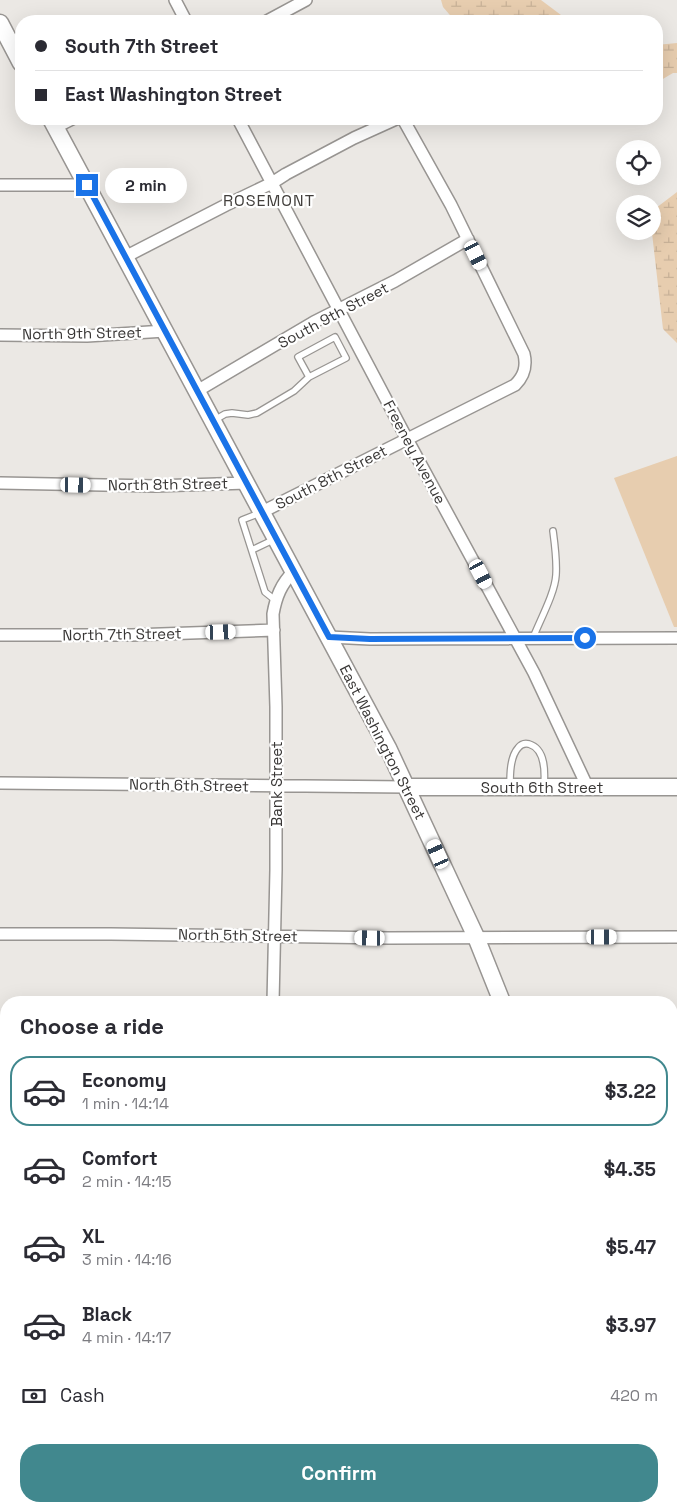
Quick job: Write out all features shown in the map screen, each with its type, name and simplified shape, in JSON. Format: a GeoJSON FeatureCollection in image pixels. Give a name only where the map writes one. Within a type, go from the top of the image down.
{"type":"FeatureCollection","features":[{"type":"Feature","properties":{"kind":"main road"},"geometry":{"type":"LineString","coordinates":[[0,23],[5,41],[15,55]]}},
{"type":"Feature","properties":{"kind":"main road","name":"East Washington Street"},"geometry":{"type":"LineString","coordinates":[[54,125],[408,787],[476,937],[500,996]]}},
{"type":"Feature","properties":{"kind":"main road","name":"South 6th Street"},"geometry":{"type":"LineString","coordinates":[[408,787],[677,787]]}},
{"type":"Feature","properties":{"kind":"street"},"geometry":{"type":"LineString","coordinates":[[175,0],[183,15]]}},
{"type":"Feature","properties":{"kind":"street"},"geometry":{"type":"LineString","coordinates":[[279,15],[306,0]]}},
{"type":"Feature","properties":{"kind":"street","name":"Freeney Avenue"},"geometry":{"type":"LineString","coordinates":[[241,125],[407,439],[534,673],[588,788]]}},
{"type":"Feature","properties":{"kind":"street"},"geometry":{"type":"LineString","coordinates":[[125,257],[272,183],[337,147],[383,125]]}},
{"type":"Feature","properties":{"kind":"street"},"geometry":{"type":"LineString","coordinates":[[406,125],[468,239]]}},
{"type":"Feature","properties":{"kind":"street"},"geometry":{"type":"LineString","coordinates":[[0,185],[87,185]]}},
{"type":"Feature","properties":{"kind":"street","name":"South 9th Street"},"geometry":{"type":"LineString","coordinates":[[197,391],[314,322],[395,281],[468,239]]}},
{"type":"Feature","properties":{"kind":"street","name":"South 8th Street"},"geometry":{"type":"LineString","coordinates":[[262,512],[515,385],[520,380],[525,371],[524,354],[468,239]]}},
{"type":"Feature","properties":{"kind":"street","name":"North 9th Street"},"geometry":{"type":"LineString","coordinates":[[0,335],[87,336],[165,331]]}},
{"type":"Feature","properties":{"kind":"street","name":"North 8th Street"},"geometry":{"type":"LineString","coordinates":[[0,483],[155,486],[247,483]]}},
{"type":"Feature","properties":{"kind":"street","name":"Bank Street"},"geometry":{"type":"LineString","coordinates":[[273,996],[276,707],[273,614],[275,600],[281,588],[294,571]]}},
{"type":"Feature","properties":{"kind":"street","name":"North 7th Street"},"geometry":{"type":"LineString","coordinates":[[0,635],[274,630]]}},
{"type":"Feature","properties":{"kind":"street"},"geometry":{"type":"LineString","coordinates":[[329,637],[370,639],[677,638]]}},
{"type":"Feature","properties":{"kind":"street","name":"North 6th Street"},"geometry":{"type":"LineString","coordinates":[[0,783],[408,787]]}},
{"type":"Feature","properties":{"kind":"street","name":"North 5th Street"},"geometry":{"type":"LineString","coordinates":[[0,934],[274,935],[389,938],[677,937]]}},
{"type":"Feature","properties":{"kind":"lane"},"geometry":{"type":"LineString","coordinates":[[214,421],[225,414],[248,415],[258,413],[294,391],[309,377],[346,358],[335,337],[298,357],[309,377]]}},
{"type":"Feature","properties":{"kind":"lane"},"geometry":{"type":"LineString","coordinates":[[262,512],[242,520],[265,592],[275,600]]}},
{"type":"Feature","properties":{"kind":"lane"},"geometry":{"type":"LineString","coordinates":[[533,638],[556,576],[557,552],[553,531]]}},
{"type":"Feature","properties":{"kind":"lane"},"geometry":{"type":"LineString","coordinates":[[252,550],[276,538]]}},
{"type":"Feature","properties":{"kind":"lane"},"geometry":{"type":"LineString","coordinates":[[510,786],[511,769],[516,752],[522,744],[527,744],[540,753],[543,762],[544,787]]}},
{"type":"Feature","properties":{"kind":"green space"},"geometry":{"type":"Polygon","coordinates":[[[441,0],[541,0],[561,15],[450,15],[443,7],[441,0]]]}},
{"type":"Feature","properties":{"kind":"green space"},"geometry":{"type":"Polygon","coordinates":[[[677,43],[677,73],[673,73],[663,79],[663,44],[677,43]]]}},
{"type":"Feature","properties":{"kind":"green space"},"geometry":{"type":"Polygon","coordinates":[[[677,192],[677,343],[663,329],[653,240],[661,240],[661,204],[677,192]]]}},
{"type":"Feature","properties":{"kind":"green space"},"geometry":{"type":"Polygon","coordinates":[[[677,456],[677,627],[674,627],[614,478],[677,456]]]}},
{"type":"Feature","properties":{"kind":"district","name":"ROSEMONT"},"geometry":{"type":"Point","coordinates":[269,200]}},
{"type":"Feature","properties":{"kind":"route"},"geometry":{"type":"LineString","coordinates":[[87,185],[329,637],[370,639],[585,638]]}}]}
